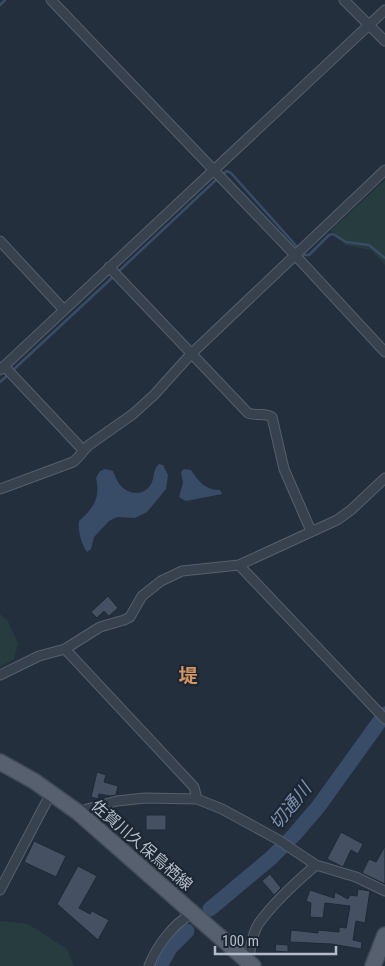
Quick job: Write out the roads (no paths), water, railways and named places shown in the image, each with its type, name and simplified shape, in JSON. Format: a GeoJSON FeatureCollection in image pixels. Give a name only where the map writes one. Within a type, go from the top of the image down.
{"type":"FeatureCollection","features":[{"type":"Feature","properties":{"kind":"main road","name":"佐賀川久保鳥栖線"},"geometry":{"type":"LineString","coordinates":[[0,762],[34,781],[79,813],[251,965]]}},
{"type":"Feature","properties":{"kind":"main road"},"geometry":{"type":"LineString","coordinates":[[373,966],[385,935]]}},
{"type":"Feature","properties":{"kind":"street"},"geometry":{"type":"LineString","coordinates":[[50,0],[296,255],[385,352]]}},
{"type":"Feature","properties":{"kind":"street"},"geometry":{"type":"LineString","coordinates":[[344,0],[385,41]]}},
{"type":"Feature","properties":{"kind":"street"},"geometry":{"type":"LineString","coordinates":[[83,450],[16,379],[2,368],[385,10]]}},
{"type":"Feature","properties":{"kind":"street"},"geometry":{"type":"LineString","coordinates":[[0,489],[73,462],[79,458],[83,450],[100,436],[144,405],[191,354],[385,170]]}},
{"type":"Feature","properties":{"kind":"street"},"geometry":{"type":"LineString","coordinates":[[0,241],[64,310]]}},
{"type":"Feature","properties":{"kind":"street"},"geometry":{"type":"LineString","coordinates":[[109,268],[248,413],[272,417],[284,468],[311,531]]}},
{"type":"Feature","properties":{"kind":"street"},"geometry":{"type":"LineString","coordinates":[[0,675],[40,656],[65,649],[100,627],[124,620],[130,616],[142,596],[162,581],[182,571],[239,565],[337,520],[351,510],[385,478]]}},
{"type":"Feature","properties":{"kind":"street"},"geometry":{"type":"LineString","coordinates":[[239,565],[385,719]]}},
{"type":"Feature","properties":{"kind":"street"},"geometry":{"type":"LineString","coordinates":[[65,649],[194,787],[197,798]]}},
{"type":"Feature","properties":{"kind":"street"},"geometry":{"type":"LineString","coordinates":[[0,890],[51,793]]}},
{"type":"Feature","properties":{"kind":"street"},"geometry":{"type":"LineString","coordinates":[[79,813],[117,801],[145,798],[197,798],[222,809],[276,839],[316,865],[356,877],[385,891]]}},
{"type":"Feature","properties":{"kind":"street"},"geometry":{"type":"LineString","coordinates":[[251,965],[249,953],[258,925],[294,884],[316,865]]}},
{"type":"Feature","properties":{"kind":"street"},"geometry":{"type":"LineString","coordinates":[[149,966],[161,942],[192,913]]}},
{"type":"Feature","properties":{"kind":"water"},"geometry":{"type":"Polygon","coordinates":[[[159,464],[163,465],[168,475],[166,489],[147,512],[135,518],[117,517],[109,521],[94,537],[91,549],[87,552],[80,537],[79,521],[95,502],[97,497],[96,478],[100,471],[105,469],[113,471],[124,489],[138,493],[149,487],[159,464]]]}},
{"type":"Feature","properties":{"kind":"water"},"geometry":{"type":"Polygon","coordinates":[[[184,469],[191,470],[206,487],[220,490],[222,494],[186,501],[179,497],[183,483],[181,472],[184,469]]]}},
{"type":"Feature","properties":{"kind":"waterway"},"geometry":{"type":"LineString","coordinates":[[0,5],[5,0]]}},
{"type":"Feature","properties":{"kind":"waterway"},"geometry":{"type":"LineString","coordinates":[[222,175],[227,171],[231,173],[299,249]]}},
{"type":"Feature","properties":{"kind":"waterway"},"geometry":{"type":"LineString","coordinates":[[118,272],[218,178]]}},
{"type":"Feature","properties":{"kind":"waterway"},"geometry":{"type":"LineString","coordinates":[[302,253],[309,255],[329,235],[333,234],[346,242],[369,245],[385,258]]}},
{"type":"Feature","properties":{"kind":"waterway"},"geometry":{"type":"LineString","coordinates":[[12,371],[114,276]]}},
{"type":"Feature","properties":{"kind":"waterway"},"geometry":{"type":"LineString","coordinates":[[0,382],[8,375]]}},
{"type":"Feature","properties":{"kind":"waterway","name":"切通川"},"geometry":{"type":"LineString","coordinates":[[210,909],[271,858],[294,835],[318,807],[385,714]]}},
{"type":"Feature","properties":{"kind":"waterway","name":"切通川"},"geometry":{"type":"LineString","coordinates":[[160,966],[170,948],[187,931]]}},
{"type":"Feature","properties":{"kind":"district","name":"堤"},"geometry":{"type":"Point","coordinates":[188,675]}}]}
